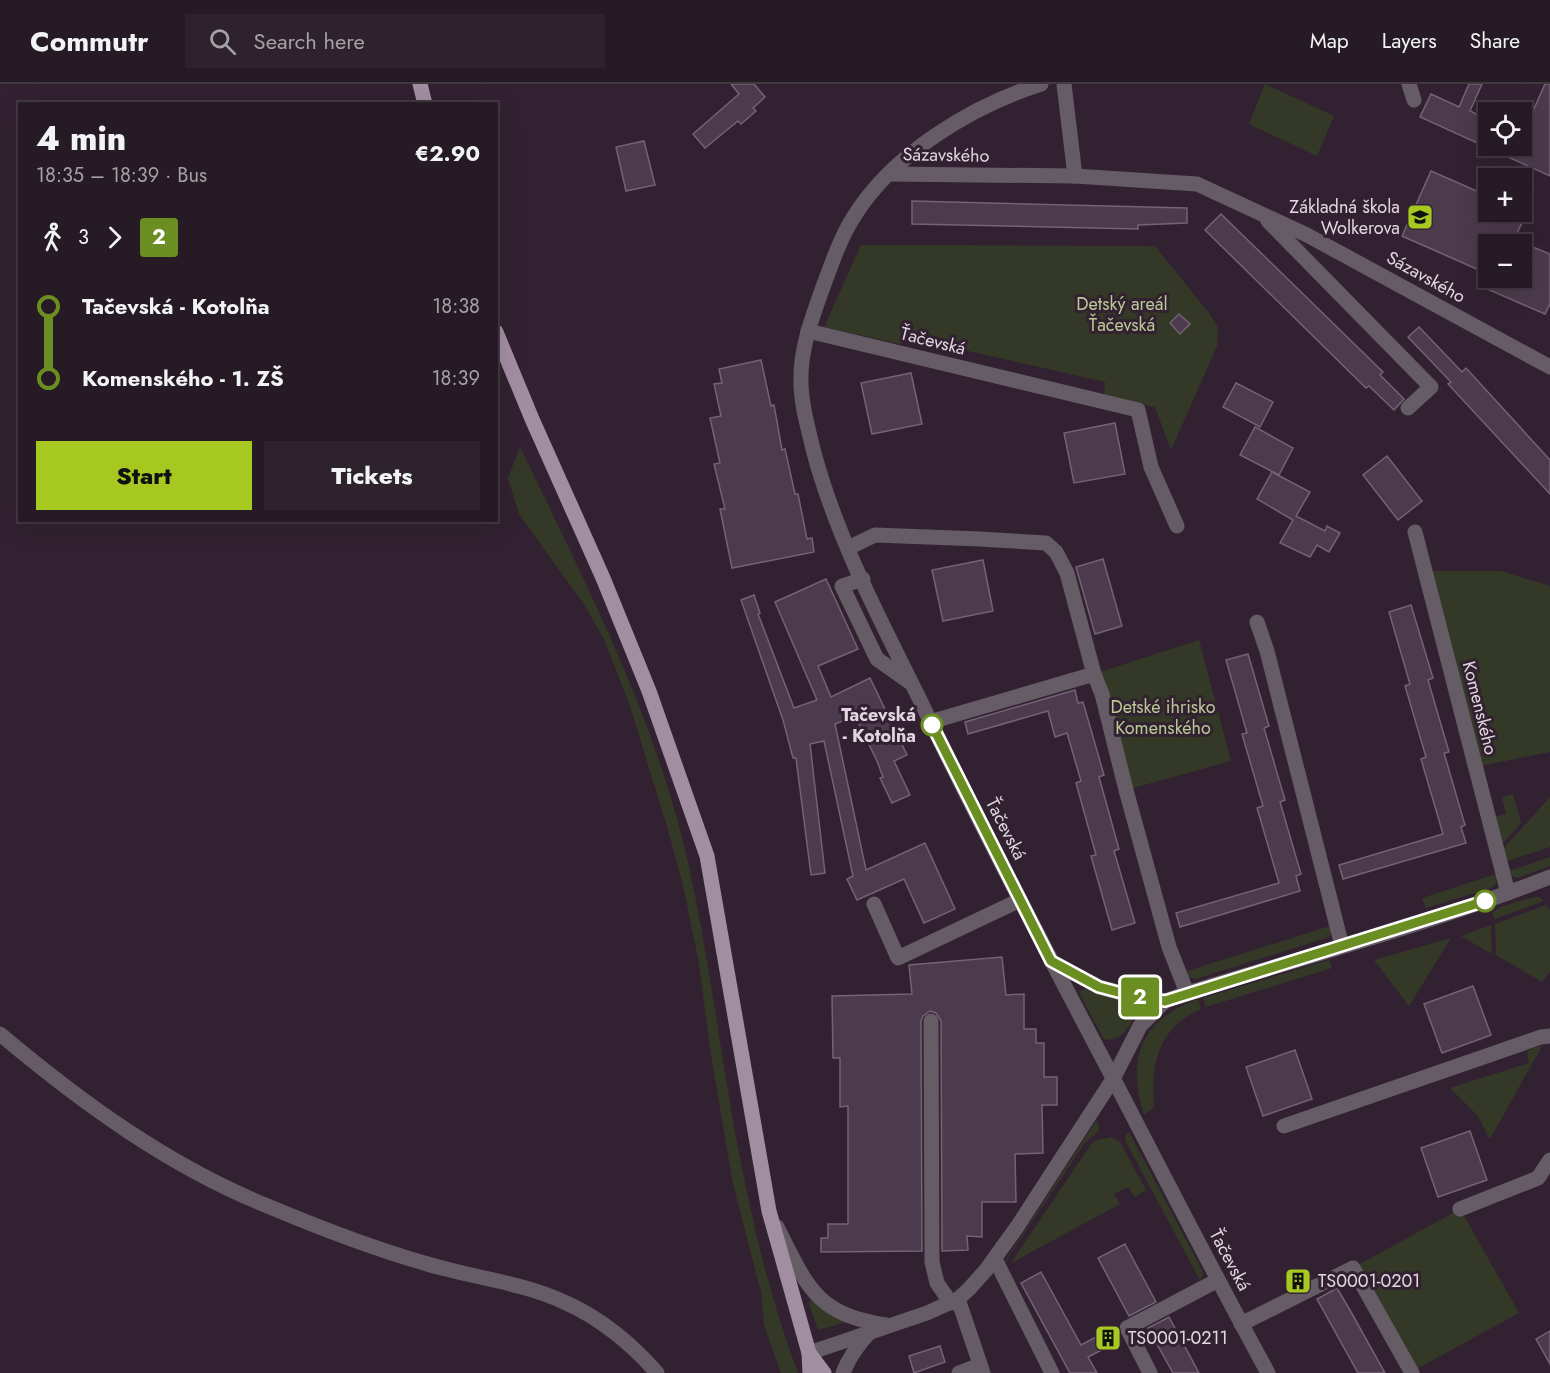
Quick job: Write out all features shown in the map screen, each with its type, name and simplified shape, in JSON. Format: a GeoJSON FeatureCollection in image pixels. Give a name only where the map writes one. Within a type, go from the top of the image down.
{"type":"FeatureCollection","features":[{"type":"Feature","properties":{"kind":"main road"},"geometry":{"type":"LineString","coordinates":[[420,84],[424,102]]}},
{"type":"Feature","properties":{"kind":"main road"},"geometry":{"type":"LineString","coordinates":[[498,337],[603,578],[649,691],[707,855],[769,1210],[809,1353],[810,1373]]}},
{"type":"Feature","properties":{"kind":"main road"},"geometry":{"type":"LineString","coordinates":[[809,1353],[824,1373]]}},
{"type":"Feature","properties":{"kind":"street","name":"Ťačevská"},"geometry":{"type":"LineString","coordinates":[[1041,84],[988,104],[929,139],[889,174],[864,202],[842,238],[808,331],[801,376],[803,406],[825,489],[848,548],[930,722],[1051,961],[1268,1373]]}},
{"type":"Feature","properties":{"kind":"street"},"geometry":{"type":"LineString","coordinates":[[1064,84],[1075,176]]}},
{"type":"Feature","properties":{"kind":"street"},"geometry":{"type":"LineString","coordinates":[[1409,84],[1414,100]]}},
{"type":"Feature","properties":{"kind":"street","name":"Sázavského"},"geometry":{"type":"LineString","coordinates":[[889,174],[1075,176],[1197,184],[1307,235],[1550,367]]}},
{"type":"Feature","properties":{"kind":"street"},"geometry":{"type":"LineString","coordinates":[[1259,212],[1431,387],[1408,408]]}},
{"type":"Feature","properties":{"kind":"street","name":"Ťačevská"},"geometry":{"type":"LineString","coordinates":[[808,331],[1138,410],[1151,467],[1177,526]]}},
{"type":"Feature","properties":{"kind":"street","name":"Komenského"},"geometry":{"type":"LineString","coordinates":[[1415,532],[1508,893]]}},
{"type":"Feature","properties":{"kind":"street"},"geometry":{"type":"LineString","coordinates":[[848,548],[875,536],[1046,543],[1056,552],[1067,573],[1094,674],[1102,694],[1169,947],[1187,993]]}},
{"type":"Feature","properties":{"kind":"street"},"geometry":{"type":"LineString","coordinates":[[863,579],[842,586],[877,659],[912,684]]}},
{"type":"Feature","properties":{"kind":"street"},"geometry":{"type":"LineString","coordinates":[[1257,622],[1267,651],[1342,946]]}},
{"type":"Feature","properties":{"kind":"street"},"geometry":{"type":"LineString","coordinates":[[930,722],[1094,674]]}},
{"type":"Feature","properties":{"kind":"street"},"geometry":{"type":"LineString","coordinates":[[809,1353],[954,1301],[994,1259],[1113,1079],[1140,1026],[1165,1001],[1549,879]]}},
{"type":"Feature","properties":{"kind":"street"},"geometry":{"type":"LineString","coordinates":[[874,904],[898,958],[1020,900]]}},
{"type":"Feature","properties":{"kind":"street"},"geometry":{"type":"LineString","coordinates":[[1051,961],[1099,987],[1165,1001]]}},
{"type":"Feature","properties":{"kind":"street"},"geometry":{"type":"LineString","coordinates":[[931,1021],[932,1262],[937,1284],[954,1301],[982,1369],[959,1373]]}},
{"type":"Feature","properties":{"kind":"street"},"geometry":{"type":"LineString","coordinates":[[0,1034],[40,1068],[128,1132],[196,1172],[267,1206],[343,1236],[422,1263],[530,1290],[564,1302],[620,1338],[657,1373]]}},
{"type":"Feature","properties":{"kind":"street"},"geometry":{"type":"LineString","coordinates":[[1284,1126],[1540,1037],[1550,1036]]}},
{"type":"Feature","properties":{"kind":"street"},"geometry":{"type":"LineString","coordinates":[[1460,1209],[1538,1178],[1550,1160]]}},
{"type":"Feature","properties":{"kind":"street"},"geometry":{"type":"LineString","coordinates":[[769,1210],[804,1279],[816,1295],[828,1306],[846,1315],[865,1322],[889,1325]]}},
{"type":"Feature","properties":{"kind":"street"},"geometry":{"type":"LineString","coordinates":[[994,1259],[1052,1373]]}},
{"type":"Feature","properties":{"kind":"street"},"geometry":{"type":"LineString","coordinates":[[1241,1324],[1353,1268],[1412,1373]]}},
{"type":"Feature","properties":{"kind":"street"},"geometry":{"type":"LineString","coordinates":[[1150,1373],[1126,1328],[1218,1280]]}},
{"type":"Feature","properties":{"kind":"street"},"geometry":{"type":"LineString","coordinates":[[843,1373],[856,1346],[871,1331]]}},
{"type":"Feature","properties":{"kind":"green space"},"geometry":{"type":"Polygon","coordinates":[[[1265,84],[1334,116],[1317,156],[1249,124],[1265,84]]]}},
{"type":"Feature","properties":{"kind":"green space","name":"Detský areál Ťačevská"},"geometry":{"type":"Polygon","coordinates":[[[861,245],[1155,246],[1209,313],[1218,328],[1217,346],[1171,450],[1155,407],[1104,396],[1105,382],[907,337],[900,344],[824,327],[861,245]]]}},
{"type":"Feature","properties":{"kind":"green space"},"geometry":{"type":"Polygon","coordinates":[[[520,447],[615,648],[637,700],[673,804],[701,927],[748,1197],[770,1286],[798,1373],[781,1373],[764,1325],[761,1292],[733,1184],[712,1061],[698,958],[683,885],[668,830],[630,706],[604,639],[585,606],[519,514],[508,478],[520,447]]]}},
{"type":"Feature","properties":{"kind":"green space"},"geometry":{"type":"Polygon","coordinates":[[[1426,571],[1501,571],[1550,586],[1550,752],[1475,767],[1426,571]]]}},
{"type":"Feature","properties":{"kind":"green space","name":"Detské ihrisko Komenského"},"geometry":{"type":"Polygon","coordinates":[[[1199,640],[1231,761],[1126,790],[1094,674],[1199,640]]]}},
{"type":"Feature","properties":{"kind":"green space"},"geometry":{"type":"Polygon","coordinates":[[[1513,794],[1521,823],[1500,847],[1493,817],[1506,814],[1502,797],[1513,794]]]}},
{"type":"Feature","properties":{"kind":"green space"},"geometry":{"type":"Polygon","coordinates":[[[1550,797],[1550,847],[1504,862],[1501,851],[1550,797]]]}},
{"type":"Feature","properties":{"kind":"green space"},"geometry":{"type":"Polygon","coordinates":[[[1550,857],[1550,866],[1517,878],[1509,871],[1550,857]]]}},
{"type":"Feature","properties":{"kind":"green space"},"geometry":{"type":"Polygon","coordinates":[[[1496,874],[1495,885],[1491,888],[1426,908],[1422,898],[1496,874]]]}},
{"type":"Feature","properties":{"kind":"green space"},"geometry":{"type":"Polygon","coordinates":[[[1539,897],[1544,901],[1495,919],[1492,913],[1500,907],[1539,897]]]}},
{"type":"Feature","properties":{"kind":"green space"},"geometry":{"type":"Polygon","coordinates":[[[1546,905],[1550,910],[1550,971],[1542,982],[1496,955],[1495,924],[1546,905]]]}},
{"type":"Feature","properties":{"kind":"green space"},"geometry":{"type":"Polygon","coordinates":[[[1491,925],[1492,954],[1461,936],[1491,925]]]}},
{"type":"Feature","properties":{"kind":"green space"},"geometry":{"type":"Polygon","coordinates":[[[1330,926],[1332,932],[1329,937],[1196,979],[1188,977],[1184,972],[1330,926]]]}},
{"type":"Feature","properties":{"kind":"green space"},"geometry":{"type":"Polygon","coordinates":[[[1451,938],[1409,1006],[1374,960],[1451,938]]]}},
{"type":"Feature","properties":{"kind":"green space"},"geometry":{"type":"Polygon","coordinates":[[[1329,960],[1332,968],[1206,1007],[1203,998],[1329,960]]]}},
{"type":"Feature","properties":{"kind":"green space"},"geometry":{"type":"Polygon","coordinates":[[[1085,989],[1129,1003],[1136,1010],[1137,1014],[1120,1036],[1110,1040],[1104,1039],[1080,995],[1085,989]]]}},
{"type":"Feature","properties":{"kind":"green space"},"geometry":{"type":"Polygon","coordinates":[[[1198,999],[1201,1009],[1186,1017],[1175,1027],[1166,1037],[1160,1049],[1154,1076],[1154,1107],[1144,1115],[1137,1076],[1138,1059],[1143,1044],[1151,1030],[1163,1018],[1198,999]]]}},
{"type":"Feature","properties":{"kind":"green space"},"geometry":{"type":"Polygon","coordinates":[[[1542,1046],[1490,1139],[1477,1115],[1450,1088],[1529,1063],[1527,1052],[1542,1046]]]}},
{"type":"Feature","properties":{"kind":"green space"},"geometry":{"type":"Polygon","coordinates":[[[1096,1121],[1099,1130],[1084,1144],[1005,1262],[1003,1270],[1005,1261],[1096,1121]]]}},
{"type":"Feature","properties":{"kind":"green space"},"geometry":{"type":"Polygon","coordinates":[[[1129,1132],[1202,1270],[1203,1275],[1200,1280],[1126,1142],[1125,1136],[1129,1132]]]}},
{"type":"Feature","properties":{"kind":"green space"},"geometry":{"type":"Polygon","coordinates":[[[1111,1137],[1120,1142],[1146,1190],[1135,1197],[1128,1187],[1114,1194],[1120,1204],[1011,1263],[1092,1143],[1111,1137]]]}},
{"type":"Feature","properties":{"kind":"green space"},"geometry":{"type":"Polygon","coordinates":[[[1460,1209],[1519,1313],[1411,1372],[1353,1268],[1460,1209]]]}},
{"type":"Feature","properties":{"kind":"green space"},"geometry":{"type":"Polygon","coordinates":[[[810,1300],[831,1315],[846,1322],[818,1330],[809,1304],[810,1300]]]}},
{"type":"Feature","properties":{"kind":"building"},"geometry":{"type":"Polygon","coordinates":[[[731,84],[754,84],[765,97],[753,108],[756,111],[741,124],[738,121],[705,148],[693,134],[739,94],[731,84]]]}},
{"type":"Feature","properties":{"kind":"building"},"geometry":{"type":"Polygon","coordinates":[[[1469,84],[1482,84],[1470,111],[1478,115],[1478,143],[1420,117],[1431,94],[1459,107],[1469,84]]]}},
{"type":"Feature","properties":{"kind":"building"},"geometry":{"type":"Polygon","coordinates":[[[1545,84],[1550,84],[1550,176],[1506,156],[1532,156],[1532,113],[1545,84]]]}},
{"type":"Feature","properties":{"kind":"building"},"geometry":{"type":"Polygon","coordinates":[[[644,141],[655,185],[626,191],[616,147],[644,141]]]}},
{"type":"Feature","properties":{"kind":"building"},"geometry":{"type":"Polygon","coordinates":[[[1431,171],[1478,192],[1478,222],[1522,222],[1517,234],[1478,234],[1478,270],[1402,236],[1431,171]]]}},
{"type":"Feature","properties":{"kind":"building"},"geometry":{"type":"Polygon","coordinates":[[[912,201],[1187,208],[1187,223],[1138,225],[1138,229],[912,224],[912,201]]]}},
{"type":"Feature","properties":{"kind":"building"},"geometry":{"type":"Polygon","coordinates":[[[1221,214],[1383,372],[1380,375],[1404,399],[1394,410],[1369,386],[1366,388],[1205,230],[1221,214]]]}},
{"type":"Feature","properties":{"kind":"building"},"geometry":{"type":"Polygon","coordinates":[[[1532,247],[1550,254],[1550,304],[1545,314],[1487,289],[1532,288],[1532,247]]]}},
{"type":"Feature","properties":{"kind":"building"},"geometry":{"type":"Polygon","coordinates":[[[1179,314],[1190,324],[1180,334],[1170,323],[1179,314]]]}},
{"type":"Feature","properties":{"kind":"building"},"geometry":{"type":"Polygon","coordinates":[[[1419,327],[1462,372],[1466,368],[1550,460],[1550,494],[1448,384],[1451,382],[1408,337],[1419,327]]]}},
{"type":"Feature","properties":{"kind":"building"},"geometry":{"type":"Polygon","coordinates":[[[761,360],[771,406],[774,405],[782,450],[785,449],[795,494],[798,494],[807,539],[812,538],[814,552],[732,568],[720,509],[725,509],[714,464],[720,463],[710,418],[721,416],[714,384],[722,383],[719,369],[761,360]]]}},
{"type":"Feature","properties":{"kind":"building"},"geometry":{"type":"Polygon","coordinates":[[[911,373],[922,424],[872,434],[861,383],[911,373]]]}},
{"type":"Feature","properties":{"kind":"building"},"geometry":{"type":"Polygon","coordinates":[[[1236,383],[1273,402],[1260,427],[1223,407],[1236,383]]]}},
{"type":"Feature","properties":{"kind":"building"},"geometry":{"type":"Polygon","coordinates":[[[1115,423],[1125,474],[1074,483],[1064,433],[1115,423]]]}},
{"type":"Feature","properties":{"kind":"building"},"geometry":{"type":"Polygon","coordinates":[[[1255,427],[1293,448],[1279,475],[1240,455],[1255,427]]]}},
{"type":"Feature","properties":{"kind":"building"},"geometry":{"type":"Polygon","coordinates":[[[1387,456],[1422,501],[1398,520],[1363,475],[1387,456]]]}},
{"type":"Feature","properties":{"kind":"building"},"geometry":{"type":"Polygon","coordinates":[[[1272,472],[1310,492],[1296,516],[1325,531],[1327,526],[1340,533],[1329,552],[1317,545],[1310,557],[1280,543],[1293,520],[1257,499],[1272,472]]]}},
{"type":"Feature","properties":{"kind":"building"},"geometry":{"type":"Polygon","coordinates":[[[1103,559],[1122,626],[1095,634],[1076,567],[1103,559]]]}},
{"type":"Feature","properties":{"kind":"building"},"geometry":{"type":"Polygon","coordinates":[[[983,560],[993,611],[943,621],[932,570],[983,560]]]}},
{"type":"Feature","properties":{"kind":"building"},"geometry":{"type":"Polygon","coordinates":[[[826,579],[858,649],[818,666],[831,697],[870,678],[907,755],[894,761],[910,795],[892,803],[880,778],[883,777],[877,761],[855,716],[835,724],[866,870],[925,843],[955,909],[924,923],[904,879],[857,900],[847,879],[853,876],[824,741],[810,744],[825,873],[811,875],[796,758],[793,758],[783,720],[741,600],[754,595],[760,613],[758,614],[794,708],[817,700],[775,602],[826,579]]]}},
{"type":"Feature","properties":{"kind":"building"},"geometry":{"type":"Polygon","coordinates":[[[1411,605],[1433,678],[1428,680],[1449,752],[1444,753],[1465,825],[1461,827],[1466,843],[1343,879],[1339,865],[1443,834],[1421,759],[1426,757],[1405,686],[1410,684],[1389,612],[1411,605]]]}},
{"type":"Feature","properties":{"kind":"building"},"geometry":{"type":"Polygon","coordinates":[[[1248,654],[1269,726],[1264,728],[1285,800],[1280,802],[1301,874],[1296,876],[1300,891],[1180,927],[1176,913],[1279,883],[1257,808],[1263,806],[1242,734],[1247,733],[1226,660],[1248,654]]]}},
{"type":"Feature","properties":{"kind":"building"},"geometry":{"type":"Polygon","coordinates":[[[1075,690],[1078,703],[1083,702],[1104,775],[1099,777],[1119,849],[1114,851],[1135,923],[1112,930],[1091,856],[1096,855],[1076,783],[1081,781],[1067,733],[1055,737],[1048,711],[968,734],[965,722],[1075,690]]]}},
{"type":"Feature","properties":{"kind":"building"},"geometry":{"type":"Polygon","coordinates":[[[1002,957],[1006,995],[1024,994],[1024,1029],[1036,1029],[1036,1043],[1044,1043],[1044,1077],[1057,1077],[1057,1105],[1042,1105],[1043,1153],[1015,1154],[1016,1202],[982,1202],[982,1237],[967,1236],[968,1250],[942,1251],[941,1021],[936,1013],[930,1011],[923,1016],[921,1021],[922,1251],[821,1252],[821,1238],[828,1238],[828,1224],[848,1224],[848,1106],[840,1107],[840,1058],[833,1058],[832,996],[912,994],[909,965],[1002,957]]]}},
{"type":"Feature","properties":{"kind":"building"},"geometry":{"type":"Polygon","coordinates":[[[1473,986],[1491,1035],[1442,1053],[1424,1004],[1473,986]]]}},
{"type":"Feature","properties":{"kind":"building"},"geometry":{"type":"Polygon","coordinates":[[[1295,1050],[1312,1099],[1263,1116],[1246,1067],[1295,1050]]]}},
{"type":"Feature","properties":{"kind":"building"},"geometry":{"type":"Polygon","coordinates":[[[1470,1131],[1487,1180],[1438,1197],[1421,1148],[1470,1131]]]}},
{"type":"Feature","properties":{"kind":"building"},"geometry":{"type":"Polygon","coordinates":[[[1125,1244],[1156,1302],[1129,1316],[1098,1258],[1125,1244]]]}},
{"type":"Feature","properties":{"kind":"building","name":"TS0001-0201"},"geometry":{"type":"Polygon","coordinates":[[[1303,1270],[1308,1280],[1291,1288],[1287,1279],[1303,1270]]]}},
{"type":"Feature","properties":{"kind":"building"},"geometry":{"type":"Polygon","coordinates":[[[1041,1272],[1081,1345],[1113,1328],[1119,1341],[1088,1357],[1097,1373],[1070,1373],[1021,1283],[1041,1272]]]}},
{"type":"Feature","properties":{"kind":"building"},"geometry":{"type":"Polygon","coordinates":[[[1337,1288],[1385,1373],[1358,1373],[1317,1299],[1337,1288]]]}},
{"type":"Feature","properties":{"kind":"building"},"geometry":{"type":"Polygon","coordinates":[[[1169,1317],[1199,1373],[1173,1373],[1148,1328],[1169,1317]]]}},
{"type":"Feature","properties":{"kind":"building"},"geometry":{"type":"Polygon","coordinates":[[[1550,1331],[1550,1364],[1536,1339],[1550,1331]]]}},
{"type":"Feature","properties":{"kind":"building"},"geometry":{"type":"Polygon","coordinates":[[[940,1346],[945,1362],[914,1373],[909,1356],[940,1346]]]}},
{"type":"Feature","properties":{"kind":"bus line","name":"2"},"geometry":{"type":"LineString","coordinates":[[932,725],[1051,961],[1099,987],[1165,1001],[1485,901]]}},
{"type":"Feature","properties":{"kind":"place","name":"Základná škola Wolkerova"},"geometry":{"type":"Point","coordinates":[1420,217]}},
{"type":"Feature","properties":{"kind":"place","name":"Tačevská - Kotolňa"},"geometry":{"type":"Point","coordinates":[932,725]}},
{"type":"Feature","properties":{"kind":"place","name":"TS0001-0201"},"geometry":{"type":"Point","coordinates":[1298,1281]}},
{"type":"Feature","properties":{"kind":"place","name":"TS0001-0211"},"geometry":{"type":"Point","coordinates":[1108,1338]}}]}
